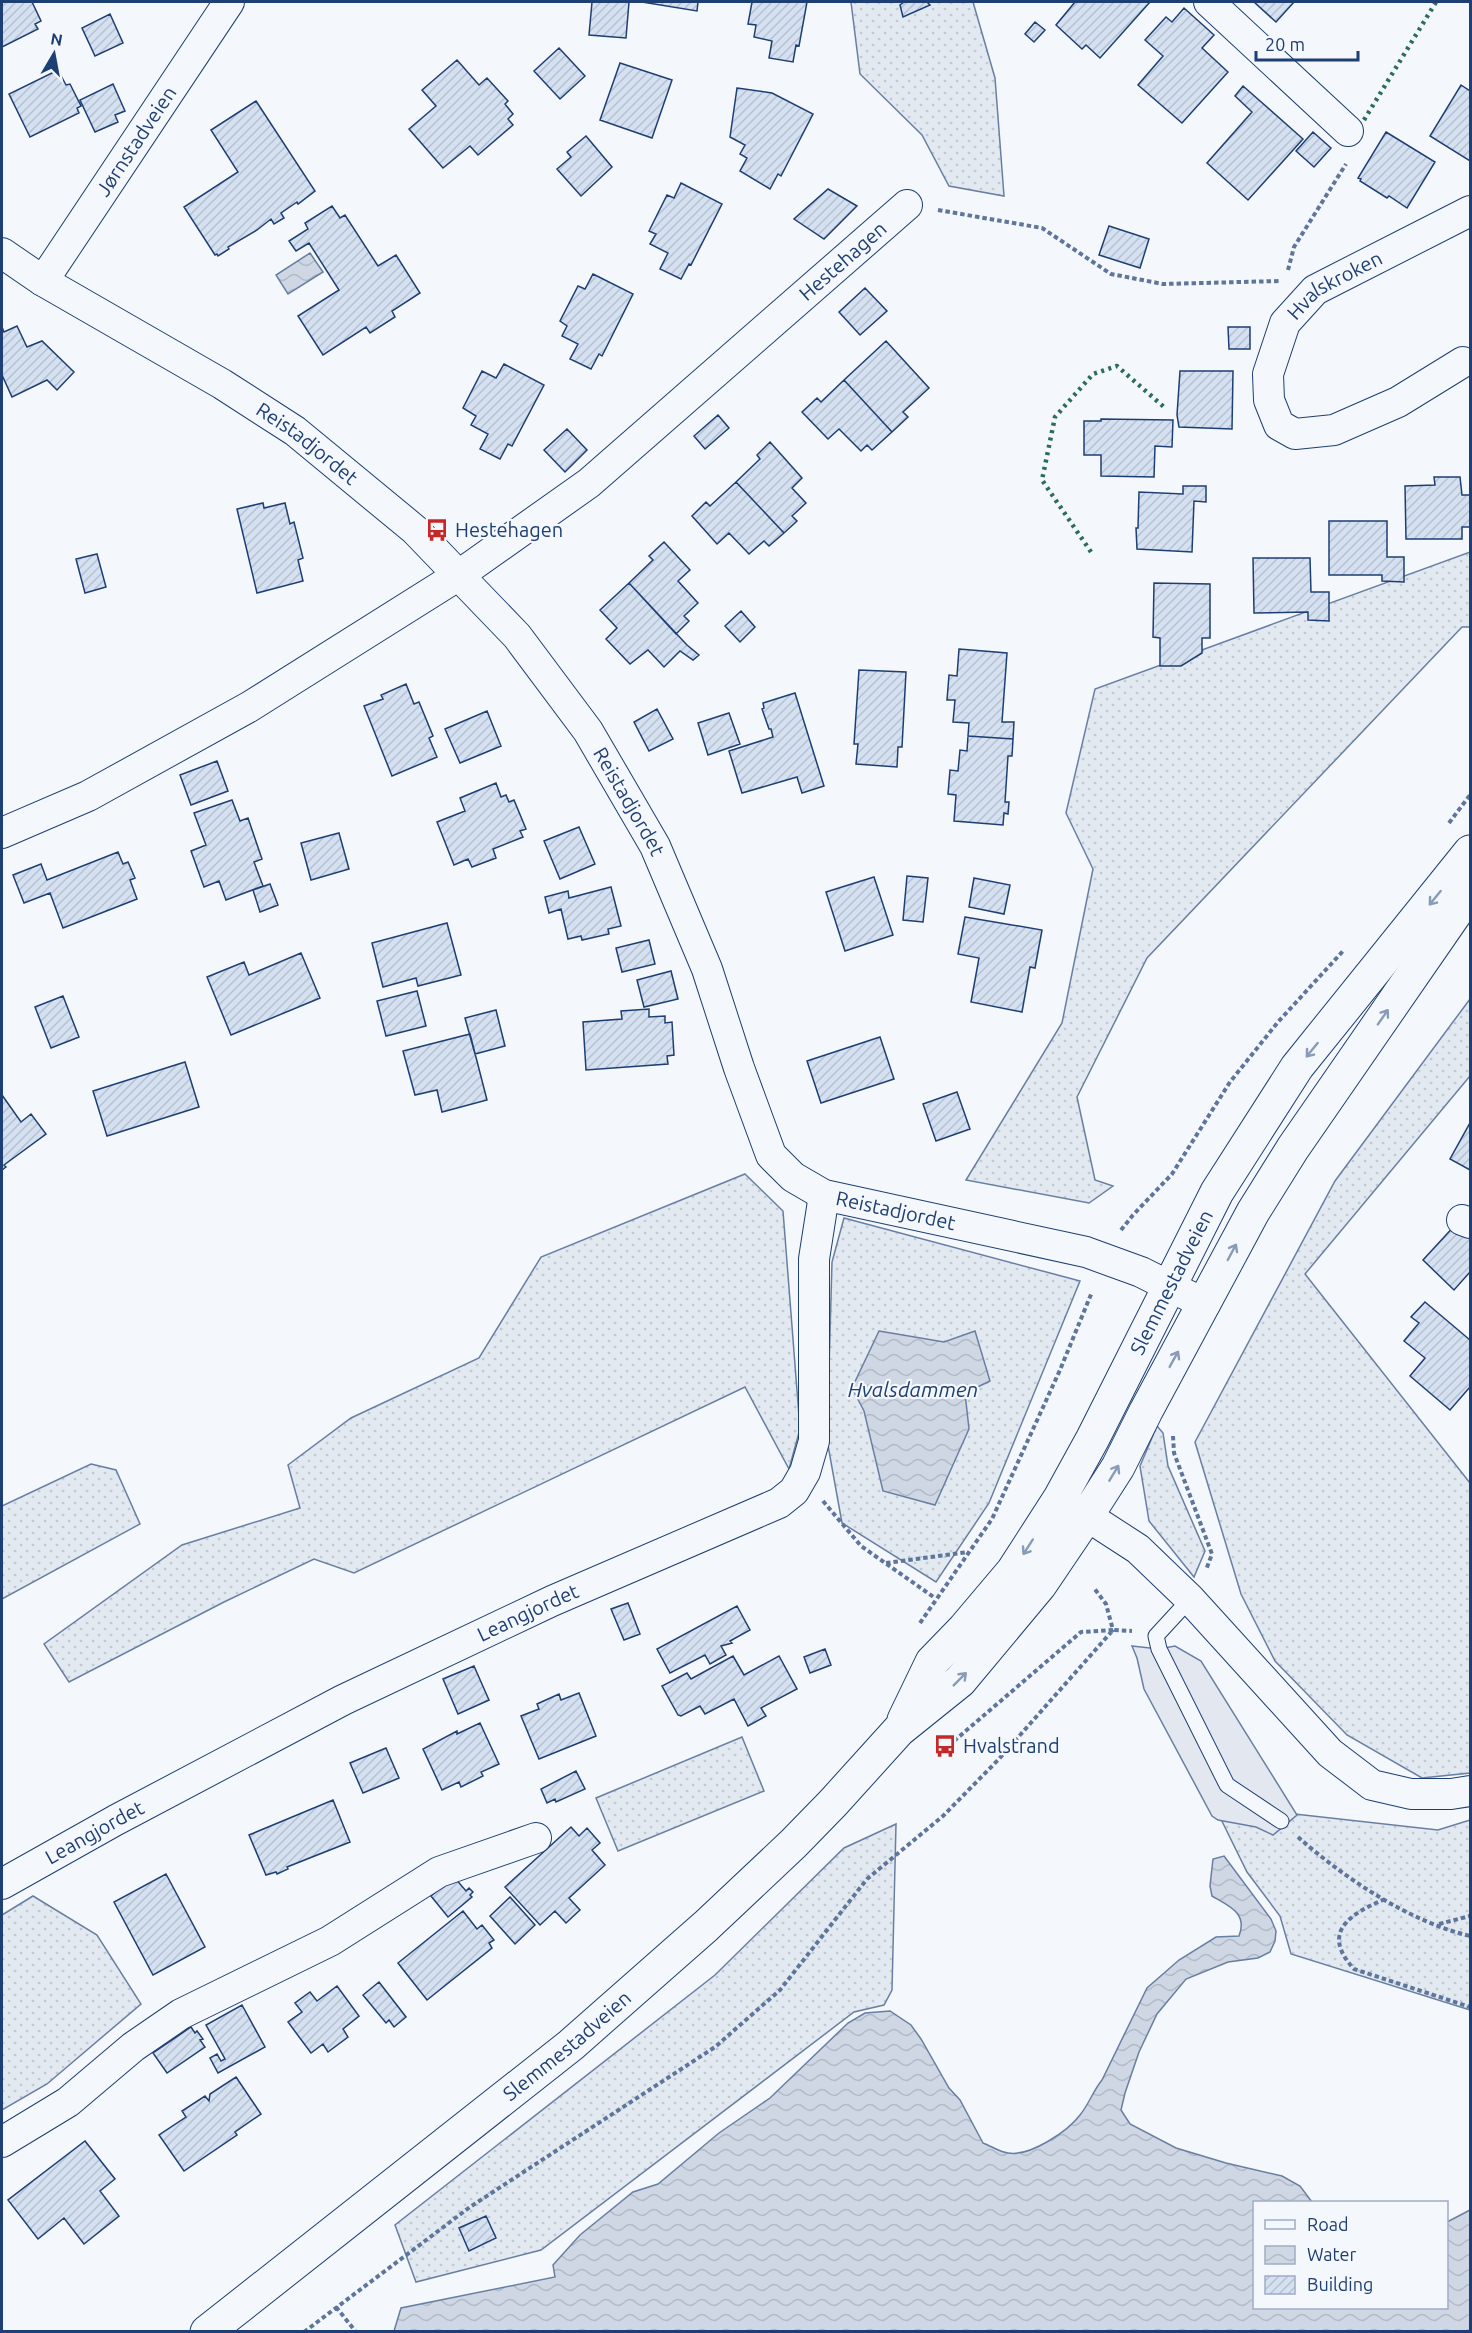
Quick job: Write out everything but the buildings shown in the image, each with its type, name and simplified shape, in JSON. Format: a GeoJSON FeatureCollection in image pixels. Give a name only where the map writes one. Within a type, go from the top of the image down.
{"type":"FeatureCollection","features":[{"type":"Feature","properties":{"kind":"main road","name":"Slemmestadveien"},"geometry":{"type":"LineString","coordinates":[[899,1730],[932,1662],[964,1629],[1013,1571],[1060,1498],[1094,1438],[1217,1192],[1297,1067],[1470,852]]}},
{"type":"Feature","properties":{"kind":"main road","name":"Slemmestadveien"},"geometry":{"type":"LineString","coordinates":[[207,2331],[571,2045],[706,1926],[793,1844],[899,1730],[960,1681],[1040,1585],[1118,1467],[1253,1212],[1293,1148],[1470,892]]}},
{"type":"Feature","properties":{"kind":"street","name":"Jørnstadveien"},"geometry":{"type":"LineString","coordinates":[[44,281],[229,2]]}},
{"type":"Feature","properties":{"kind":"street"},"geometry":{"type":"LineString","coordinates":[[1209,2],[1348,131]]}},
{"type":"Feature","properties":{"kind":"street","name":"Hestehagen"},"geometry":{"type":"LineString","coordinates":[[2,833],[88,796],[249,707],[459,575],[589,483],[908,205]]}},
{"type":"Feature","properties":{"kind":"street","name":"Hvalskroken"},"geometry":{"type":"LineString","coordinates":[[1463,362],[1398,402],[1334,430],[1295,434],[1279,425],[1269,400],[1268,374],[1285,323],[1315,290],[1470,211]]}},
{"type":"Feature","properties":{"kind":"street","name":"Reistadjordet"},"geometry":{"type":"LineString","coordinates":[[2,253],[44,281],[222,384],[295,431],[416,530],[517,636],[588,731],[655,846],[707,969],[739,1068],[771,1155],[792,1178],[824,1195],[1086,1252],[1141,1272],[1205,1304]]}},
{"type":"Feature","properties":{"kind":"street","name":"Leangjordet"},"geometry":{"type":"LineString","coordinates":[[2,1884],[116,1820],[343,1700],[552,1601],[779,1503],[794,1491],[805,1472],[814,1440],[814,1259],[824,1195]]}},
{"type":"Feature","properties":{"kind":"street"},"geometry":{"type":"LineString","coordinates":[[1060,1498],[1138,1549],[1190,1599],[1330,1753],[1372,1785],[1410,1794],[1451,1794],[1470,1791]]}},
{"type":"Feature","properties":{"kind":"street"},"geometry":{"type":"LineString","coordinates":[[2,2142],[68,2102],[133,2047],[181,2014],[330,1941],[439,1872],[536,1838]]}},
{"type":"Feature","properties":{"kind":"lane"},"geometry":{"type":"LineString","coordinates":[[1190,1599],[1156,1636],[1159,1649],[1227,1785],[1281,1821]]}},
{"type":"Feature","properties":{"kind":"path"},"geometry":{"type":"LineString","coordinates":[[908,205],[1042,228],[1111,274],[1163,284],[1284,281],[1294,247],[1355,150],[1348,131]]}},
{"type":"Feature","properties":{"kind":"path"},"geometry":{"type":"LineString","coordinates":[[805,1472],[822,1500],[861,1546],[935,1598],[992,1519],[1060,1370],[1092,1292]]}},
{"type":"Feature","properties":{"kind":"path"},"geometry":{"type":"LineString","coordinates":[[1175,1427],[1174,1453],[1212,1554],[1205,1574],[1190,1599]]}},
{"type":"Feature","properties":{"kind":"path"},"geometry":{"type":"LineString","coordinates":[[886,1563],[969,1551]]}},
{"type":"Feature","properties":{"kind":"path"},"geometry":{"type":"LineString","coordinates":[[1094,1588],[1106,1604],[1113,1630]]}},
{"type":"Feature","properties":{"kind":"path"},"geometry":{"type":"LineString","coordinates":[[304,2331],[470,2207],[715,2047],[780,1990],[867,1879],[943,1816],[998,1760],[1113,1630]]}},
{"type":"Feature","properties":{"kind":"path"},"geometry":{"type":"LineString","coordinates":[[954,1741],[1082,1632],[1131,1630],[1147,1636],[1156,1636]]}},
{"type":"Feature","properties":{"kind":"path"},"geometry":{"type":"LineString","coordinates":[[1281,1821],[1321,1857],[1386,1899],[1417,1916],[1470,1936]]}},
{"type":"Feature","properties":{"kind":"path"},"geometry":{"type":"LineString","coordinates":[[1386,1899],[1356,1912],[1345,1922],[1340,1932],[1339,1946],[1344,1958],[1354,1969],[1470,2007]]}},
{"type":"Feature","properties":{"kind":"path"},"geometry":{"type":"LineString","coordinates":[[1439,1924],[1470,1916]]}},
{"type":"Feature","properties":{"kind":"path"},"geometry":{"type":"LineString","coordinates":[[336,2307],[356,2331]]}},
{"type":"Feature","properties":{"kind":"shaded area"},"geometry":{"type":"Polygon","coordinates":[[[851,2],[973,2],[995,78],[1004,196],[949,186],[922,135],[860,74],[851,2]]]}},
{"type":"Feature","properties":{"kind":"shaded area"},"geometry":{"type":"Polygon","coordinates":[[[1470,552],[1470,627],[1462,627],[1147,958],[1077,1097],[1095,1180],[1113,1186],[1089,1203],[966,1180],[1062,1023],[1093,869],[1066,813],[1095,689],[1470,552]]]}},
{"type":"Feature","properties":{"kind":"shaded area"},"geometry":{"type":"Polygon","coordinates":[[[1470,999],[1470,1076],[1305,1274],[1470,1483],[1470,1773],[1422,1778],[1347,1735],[1275,1661],[1241,1594],[1195,1442],[1335,1181],[1470,999]]]}},
{"type":"Feature","properties":{"kind":"shaded area"},"geometry":{"type":"Polygon","coordinates":[[[745,1174],[783,1211],[800,1429],[789,1469],[745,1387],[354,1573],[314,1559],[224,1602],[69,1682],[44,1644],[182,1545],[300,1508],[288,1465],[351,1418],[479,1358],[541,1257],[745,1174]]]}},
{"type":"Feature","properties":{"kind":"shaded area"},"geometry":{"type":"Polygon","coordinates":[[[844,1218],[1080,1281],[989,1503],[936,1582],[842,1523],[827,1440],[832,1262],[844,1218]]]}},
{"type":"Feature","properties":{"kind":"shaded area"},"geometry":{"type":"Polygon","coordinates":[[[1157,1426],[1163,1433],[1168,1466],[1205,1551],[1194,1577],[1149,1521],[1140,1466],[1157,1426]]]}},
{"type":"Feature","properties":{"kind":"shaded area"},"geometry":{"type":"Polygon","coordinates":[[[91,1464],[116,1470],[140,1524],[2,1599],[2,1506],[91,1464]]]}},
{"type":"Feature","properties":{"kind":"shaded area"},"geometry":{"type":"Polygon","coordinates":[[[1132,1646],[1159,1649],[1175,1646],[1201,1661],[1297,1815],[1273,1835],[1256,1827],[1218,1820],[1212,1816],[1144,1689],[1132,1646]]]}},
{"type":"Feature","properties":{"kind":"shaded area"},"geometry":{"type":"Polygon","coordinates":[[[742,1737],[764,1791],[618,1851],[596,1798],[742,1737]]]}},
{"type":"Feature","properties":{"kind":"shaded area"},"geometry":{"type":"Polygon","coordinates":[[[1214,1805],[1438,1830],[1470,1820],[1470,2010],[1291,1954],[1280,1916],[1247,1872],[1214,1805]]]}},
{"type":"Feature","properties":{"kind":"shaded area"},"geometry":{"type":"Polygon","coordinates":[[[896,1824],[892,1990],[884,2005],[854,2012],[541,2250],[416,2282],[395,2225],[715,1975],[844,1848],[896,1824]]]}},
{"type":"Feature","properties":{"kind":"shaded area"},"geometry":{"type":"Polygon","coordinates":[[[33,1896],[97,1935],[141,2004],[47,2084],[2,2110],[2,1915],[33,1896]]]}},
{"type":"Feature","properties":{"kind":"water"},"geometry":{"type":"Polygon","coordinates":[[[310,253],[323,272],[288,294],[276,275],[310,253]]]}},
{"type":"Feature","properties":{"kind":"water","name":"Hvalsdammen"},"geometry":{"type":"Polygon","coordinates":[[[879,1331],[944,1342],[975,1331],[990,1381],[965,1393],[969,1429],[935,1505],[883,1491],[864,1411],[852,1388],[879,1331]]]}},
{"type":"Feature","properties":{"kind":"water"},"geometry":{"type":"Polygon","coordinates":[[[1224,1856],[1271,1919],[1276,1931],[1275,1941],[1270,1952],[1258,1958],[1228,1962],[1186,1979],[1157,2014],[1139,2052],[1121,2110],[1130,2124],[1176,2148],[1282,2176],[1300,2186],[1311,2201],[1253,2201],[1253,2309],[1448,2309],[1448,2221],[1470,2210],[1470,2331],[394,2331],[401,2308],[555,2277],[553,2265],[580,2235],[633,2192],[658,2184],[719,2133],[770,2098],[848,2023],[865,2013],[890,2011],[911,2025],[949,2088],[960,2100],[983,2143],[1005,2152],[1017,2153],[1048,2142],[1067,2128],[1083,2111],[1102,2080],[1147,1988],[1179,1960],[1216,1937],[1239,1936],[1241,1921],[1239,1916],[1230,1907],[1212,1896],[1210,1886],[1213,1859],[1224,1856]]]}},
{"type":"Feature","properties":{"kind":"hedge"},"geometry":{"type":"LineString","coordinates":[[1364,120],[1436,2]]}},
{"type":"Feature","properties":{"kind":"hedge"},"geometry":{"type":"LineString","coordinates":[[1091,552],[1042,480],[1055,417],[1093,374],[1117,366],[1164,407]]}},
{"type":"Feature","properties":{"kind":"place","name":"Hestehagen"},"geometry":{"type":"Point","coordinates":[437,530]}},
{"type":"Feature","properties":{"kind":"place","name":"Hvalstrand"},"geometry":{"type":"Point","coordinates":[945,1746]}}]}
